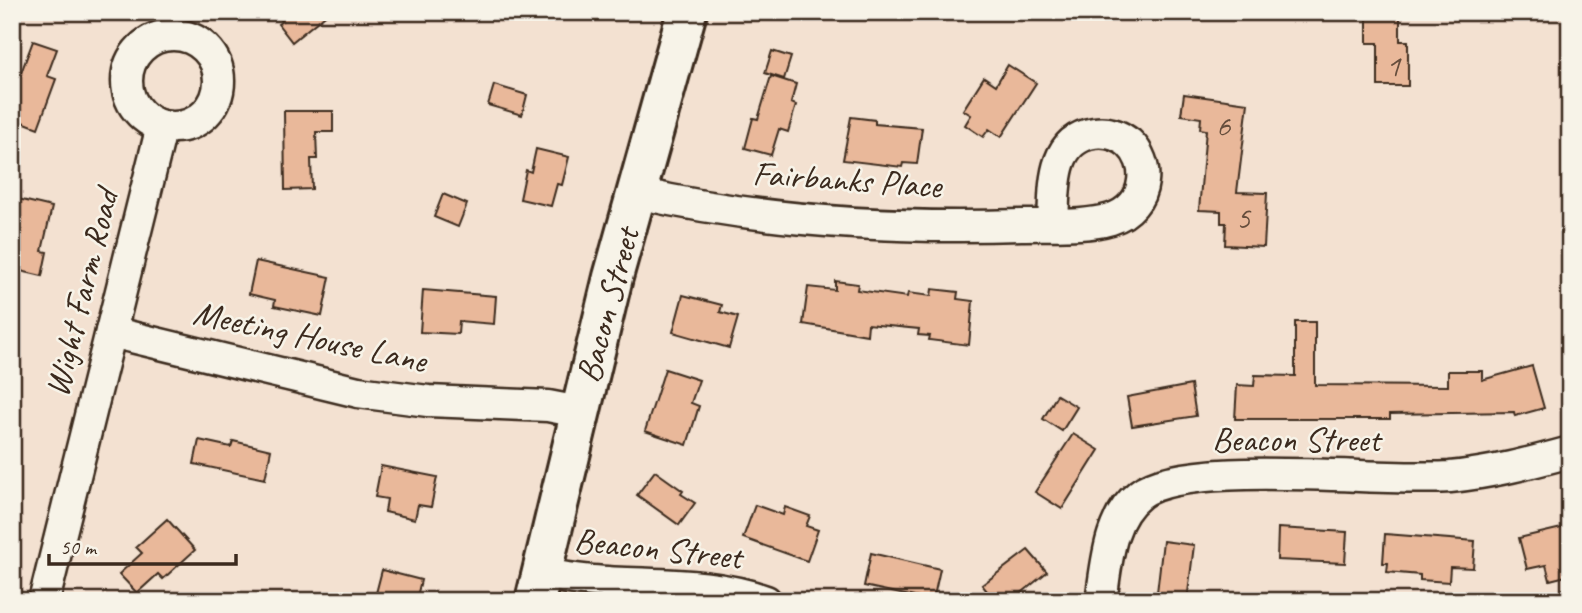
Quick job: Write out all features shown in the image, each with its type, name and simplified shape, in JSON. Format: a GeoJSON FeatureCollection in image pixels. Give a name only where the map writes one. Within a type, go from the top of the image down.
{"type":"FeatureCollection","features":[{"type":"Feature","properties":{"kind":"street","name":"Bacon Street"},"geometry":{"type":"LineString","coordinates":[[538,587],[579,412],[687,12]]}},
{"type":"Feature","properties":{"kind":"street","name":"Wight Farm Road"},"geometry":{"type":"LineString","coordinates":[[44,601],[162,126]]}},
{"type":"Feature","properties":{"kind":"street","name":"Fairbanks Place"},"geometry":{"type":"LineString","coordinates":[[637,193],[703,207],[801,217],[940,225],[1053,224]]}},
{"type":"Feature","properties":{"kind":"street","name":"Meeting House Lane"},"geometry":{"type":"LineString","coordinates":[[111,332],[358,392],[428,401],[539,405],[579,412]]}},
{"type":"Feature","properties":{"kind":"street","name":"Beacon Street"},"geometry":{"type":"LineString","coordinates":[[1101,601],[1114,529],[1123,511],[1140,494],[1157,483],[1205,476],[1449,477],[1519,466],[1570,452]]}},
{"type":"Feature","properties":{"kind":"street","name":"Beacon Street"},"geometry":{"type":"LineString","coordinates":[[538,587],[598,582],[719,588],[766,601]]}},
{"type":"Feature","properties":{"kind":"building"},"geometry":{"type":"Polygon","coordinates":[[[275,12],[329,12],[292,42],[278,24],[282,21],[275,12]]]}},
{"type":"Feature","properties":{"kind":"building"},"geometry":{"type":"Polygon","coordinates":[[[1367,12],[1400,12],[1400,41],[1408,41],[1408,86],[1378,86],[1378,43],[1367,43],[1367,12]]]}},
{"type":"Feature","properties":{"kind":"building"},"geometry":{"type":"Polygon","coordinates":[[[33,41],[57,49],[47,76],[56,79],[38,128],[12,118],[12,76],[19,78],[33,41]]]}},
{"type":"Feature","properties":{"kind":"building"},"geometry":{"type":"Polygon","coordinates":[[[772,51],[791,57],[784,79],[765,73],[772,51]]]}},
{"type":"Feature","properties":{"kind":"building"},"geometry":{"type":"Polygon","coordinates":[[[1008,65],[1036,83],[1001,137],[989,129],[983,137],[965,125],[971,115],[963,110],[984,77],[996,85],[1008,65]]]}},
{"type":"Feature","properties":{"kind":"building"},"geometry":{"type":"Polygon","coordinates":[[[771,76],[796,84],[791,103],[796,105],[788,132],[779,129],[771,155],[745,148],[753,118],[758,119],[771,76]]]}},
{"type":"Feature","properties":{"kind":"building"},"geometry":{"type":"Polygon","coordinates":[[[494,85],[527,95],[522,115],[488,105],[494,85]]]}},
{"type":"Feature","properties":{"kind":"building"},"geometry":{"type":"Polygon","coordinates":[[[1184,94],[1248,103],[1237,192],[1267,193],[1264,247],[1225,245],[1226,223],[1221,223],[1221,211],[1199,210],[1206,130],[1200,129],[1201,118],[1181,115],[1184,94]]]}},
{"type":"Feature","properties":{"kind":"building"},"geometry":{"type":"Polygon","coordinates":[[[284,111],[333,111],[333,132],[316,132],[317,159],[311,159],[312,189],[285,190],[284,111]]]}},
{"type":"Feature","properties":{"kind":"building"},"geometry":{"type":"Polygon","coordinates":[[[851,117],[875,120],[875,124],[922,128],[917,164],[903,163],[902,167],[843,160],[851,117]]]}},
{"type":"Feature","properties":{"kind":"building"},"geometry":{"type":"Polygon","coordinates":[[[536,149],[569,157],[562,185],[557,184],[551,206],[520,199],[526,170],[531,172],[536,149]]]}},
{"type":"Feature","properties":{"kind":"building"},"geometry":{"type":"Polygon","coordinates":[[[443,194],[467,204],[458,227],[434,217],[443,194]]]}},
{"type":"Feature","properties":{"kind":"building"},"geometry":{"type":"Polygon","coordinates":[[[18,199],[52,207],[42,251],[47,252],[42,276],[12,269],[12,208],[16,209],[18,199]]]}},
{"type":"Feature","properties":{"kind":"building"},"geometry":{"type":"Polygon","coordinates":[[[256,261],[330,277],[322,316],[274,306],[275,300],[249,294],[256,261]]]}},
{"type":"Feature","properties":{"kind":"building"},"geometry":{"type":"Polygon","coordinates":[[[835,281],[858,284],[857,290],[907,297],[908,293],[931,296],[932,289],[958,292],[957,299],[973,301],[969,345],[929,340],[930,336],[918,335],[919,329],[868,324],[867,335],[803,324],[808,287],[835,290],[835,281]]]}},
{"type":"Feature","properties":{"kind":"building"},"geometry":{"type":"Polygon","coordinates":[[[423,290],[496,296],[494,324],[459,321],[458,334],[420,332],[423,290]]]}},
{"type":"Feature","properties":{"kind":"building"},"geometry":{"type":"Polygon","coordinates":[[[683,295],[722,305],[720,312],[738,317],[729,348],[673,332],[683,295]]]}},
{"type":"Feature","properties":{"kind":"building"},"geometry":{"type":"Polygon","coordinates":[[[1295,322],[1315,322],[1315,385],[1448,386],[1448,371],[1482,371],[1482,380],[1532,366],[1544,408],[1515,416],[1514,412],[1390,414],[1390,419],[1235,419],[1237,385],[1254,386],[1255,375],[1295,376],[1295,322]]]}},
{"type":"Feature","properties":{"kind":"building"},"geometry":{"type":"Polygon","coordinates":[[[665,369],[699,380],[691,403],[699,406],[687,445],[645,431],[665,369]]]}},
{"type":"Feature","properties":{"kind":"building"},"geometry":{"type":"Polygon","coordinates":[[[1191,385],[1196,416],[1132,426],[1127,397],[1191,385]]]}},
{"type":"Feature","properties":{"kind":"building"},"geometry":{"type":"Polygon","coordinates":[[[1057,395],[1077,407],[1062,431],[1043,419],[1057,395]]]}},
{"type":"Feature","properties":{"kind":"building"},"geometry":{"type":"Polygon","coordinates":[[[1073,434],[1099,450],[1062,509],[1035,492],[1073,434]]]}},
{"type":"Feature","properties":{"kind":"building"},"geometry":{"type":"Polygon","coordinates":[[[199,440],[231,447],[233,441],[271,450],[265,479],[194,464],[199,440]]]}},
{"type":"Feature","properties":{"kind":"building"},"geometry":{"type":"Polygon","coordinates":[[[381,466],[437,477],[431,507],[418,505],[415,519],[385,512],[387,499],[375,497],[381,466]]]}},
{"type":"Feature","properties":{"kind":"building"},"geometry":{"type":"Polygon","coordinates":[[[655,471],[695,503],[679,525],[637,495],[655,471]]]}},
{"type":"Feature","properties":{"kind":"building"},"geometry":{"type":"Polygon","coordinates":[[[755,505],[783,515],[785,507],[810,516],[806,526],[818,530],[807,561],[743,538],[755,505]]]}},
{"type":"Feature","properties":{"kind":"building"},"geometry":{"type":"Polygon","coordinates":[[[167,519],[195,550],[163,579],[158,574],[137,593],[119,574],[142,553],[136,547],[167,519]]]}},
{"type":"Feature","properties":{"kind":"building"},"geometry":{"type":"Polygon","coordinates":[[[1570,526],[1570,575],[1550,580],[1546,565],[1527,569],[1519,538],[1570,526]]]}},
{"type":"Feature","properties":{"kind":"building"},"geometry":{"type":"Polygon","coordinates":[[[1278,528],[1347,532],[1345,563],[1277,560],[1278,528]]]}},
{"type":"Feature","properties":{"kind":"building"},"geometry":{"type":"Polygon","coordinates":[[[1385,534],[1475,541],[1473,568],[1450,567],[1449,582],[1420,580],[1420,575],[1387,572],[1388,563],[1383,563],[1385,534]]]}},
{"type":"Feature","properties":{"kind":"building"},"geometry":{"type":"Polygon","coordinates":[[[1163,541],[1194,545],[1187,601],[1156,601],[1163,541]]]}},
{"type":"Feature","properties":{"kind":"building"},"geometry":{"type":"Polygon","coordinates":[[[1028,550],[1047,572],[1012,601],[995,601],[982,585],[1028,550]]]}},
{"type":"Feature","properties":{"kind":"building"},"geometry":{"type":"Polygon","coordinates":[[[871,553],[940,569],[933,601],[864,586],[871,553]]]}},
{"type":"Feature","properties":{"kind":"building"},"geometry":{"type":"Polygon","coordinates":[[[382,570],[421,580],[416,601],[374,601],[382,570]]]}}]}
